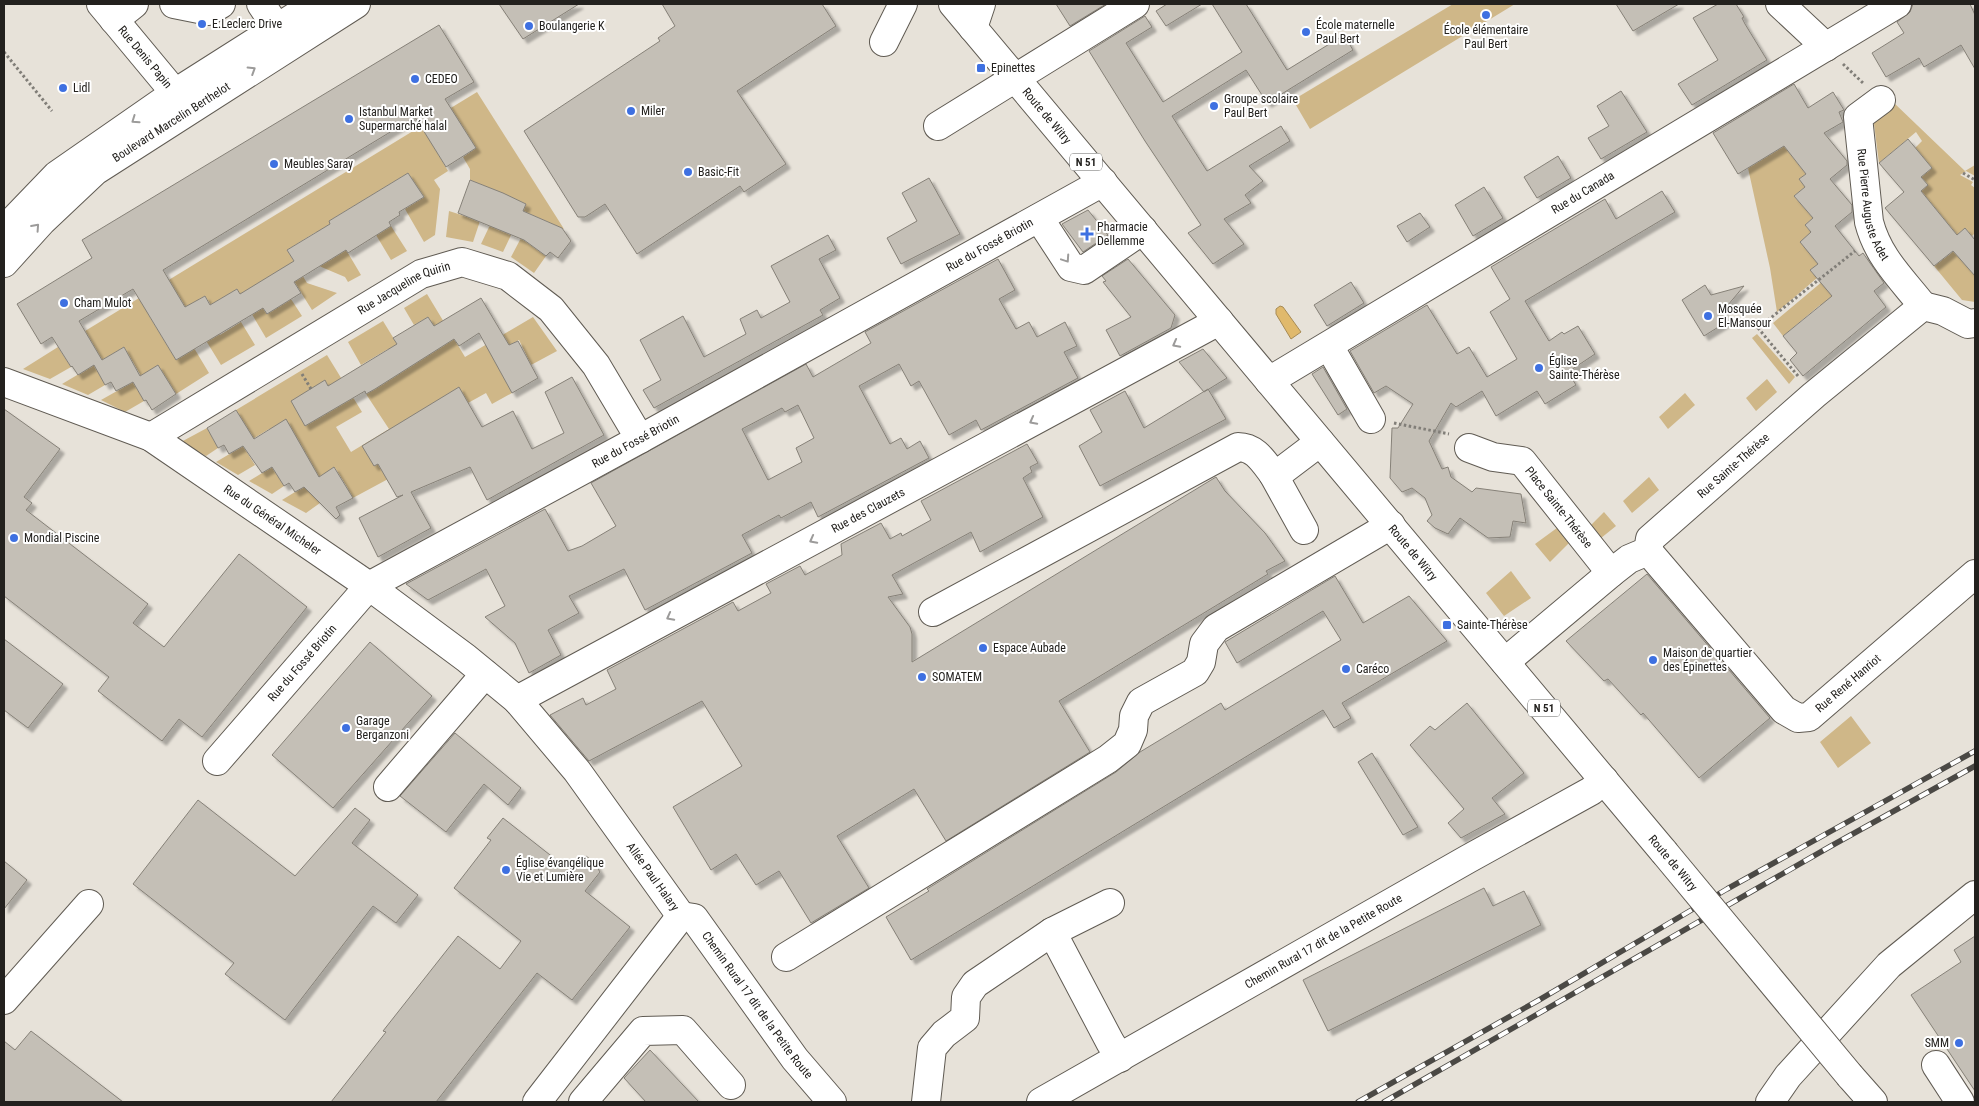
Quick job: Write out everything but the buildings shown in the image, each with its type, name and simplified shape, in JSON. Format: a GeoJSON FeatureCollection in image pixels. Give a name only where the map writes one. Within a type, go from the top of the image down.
{"type":"FeatureCollection","features":[{"type":"Feature","properties":{"kind":"street"},"geometry":{"type":"LineString","coordinates":[[174,4],[209,11],[221,4]]}},
{"type":"Feature","properties":{"kind":"street"},"geometry":{"type":"LineString","coordinates":[[261,4],[278,28]]}},
{"type":"Feature","properties":{"kind":"street","name":"Boulevard Marcelin Berthelot"},"geometry":{"type":"LineString","coordinates":[[4,263],[42,220],[95,171],[278,28],[315,4]]}},
{"type":"Feature","properties":{"kind":"street","name":"Boulevard Marcelin Berthelot"},"geometry":{"type":"LineString","coordinates":[[4,230],[57,175],[356,4]]}},
{"type":"Feature","properties":{"kind":"street"},"geometry":{"type":"LineString","coordinates":[[884,42],[903,4]]}},
{"type":"Feature","properties":{"kind":"street","name":"Route de Witry"},"geometry":{"type":"LineString","coordinates":[[953,4],[977,16],[1016,79],[1873,1102]]}},
{"type":"Feature","properties":{"kind":"street"},"geometry":{"type":"LineString","coordinates":[[938,126],[1135,4]]}},
{"type":"Feature","properties":{"kind":"street"},"geometry":{"type":"LineString","coordinates":[[1780,4],[1826,48]]}},
{"type":"Feature","properties":{"kind":"street","name":"Rue du Canada"},"geometry":{"type":"LineString","coordinates":[[1270,381],[1898,4]]}},
{"type":"Feature","properties":{"kind":"street","name":"Rue Denis Papin"},"geometry":{"type":"LineString","coordinates":[[117,9],[180,103]]}},
{"type":"Feature","properties":{"kind":"street","name":"Rue Pierre Auguste Adet"},"geometry":{"type":"LineString","coordinates":[[1881,100],[1858,117],[1869,222],[1872,236],[1880,253],[1924,306]]}},
{"type":"Feature","properties":{"kind":"street","name":"Rue du Fossé Briotin"},"geometry":{"type":"LineString","coordinates":[[217,761],[370,586],[640,440],[1103,182]]}},
{"type":"Feature","properties":{"kind":"street"},"geometry":{"type":"LineString","coordinates":[[1039,218],[1071,267],[1084,270],[1143,230]]}},
{"type":"Feature","properties":{"kind":"street","name":"Rue Jacqueline Quirin"},"geometry":{"type":"LineString","coordinates":[[151,437],[420,274],[462,262],[508,276],[550,309],[596,366],[640,440]]}},
{"type":"Feature","properties":{"kind":"street"},"geometry":{"type":"LineString","coordinates":[[1924,306],[1943,311],[1973,327]]}},
{"type":"Feature","properties":{"kind":"street","name":"Rue Sainte-Thérèse"},"geometry":{"type":"LineString","coordinates":[[1648,551],[1650,539],[1814,395],[1924,306]]}},
{"type":"Feature","properties":{"kind":"street","name":"Rue des Clauzets"},"geometry":{"type":"LineString","coordinates":[[517,700],[1219,321]]}},
{"type":"Feature","properties":{"kind":"street"},"geometry":{"type":"LineString","coordinates":[[1329,346],[1371,419]]}},
{"type":"Feature","properties":{"kind":"street","name":"Rue du Général Micheler"},"geometry":{"type":"LineString","coordinates":[[4,382],[151,437],[370,586],[517,700]]}},
{"type":"Feature","properties":{"kind":"street"},"geometry":{"type":"LineString","coordinates":[[1273,474],[1279,473],[1320,442]]}},
{"type":"Feature","properties":{"kind":"street"},"geometry":{"type":"LineString","coordinates":[[933,612],[1238,447],[1246,447],[1254,451],[1273,474],[1304,530]]}},
{"type":"Feature","properties":{"kind":"street","name":"Place Sainte-Thérèse"},"geometry":{"type":"LineString","coordinates":[[1469,448],[1493,457],[1522,461],[1610,572]]}},
{"type":"Feature","properties":{"kind":"street"},"geometry":{"type":"LineString","coordinates":[[786,957],[1108,759],[1127,744],[1133,730],[1134,716],[1141,702],[1195,672],[1201,662],[1204,644],[1216,628],[1391,526]]}},
{"type":"Feature","properties":{"kind":"street"},"geometry":{"type":"LineString","coordinates":[[1505,662],[1610,572],[1629,559],[1648,551]]}},
{"type":"Feature","properties":{"kind":"street","name":"Rue René Hanriot"},"geometry":{"type":"LineString","coordinates":[[1648,551],[1784,710],[1798,718],[1809,717],[1975,574]]}},
{"type":"Feature","properties":{"kind":"street"},"geometry":{"type":"LineString","coordinates":[[388,787],[485,674]]}},
{"type":"Feature","properties":{"kind":"street","name":"Allée Paul Halary"},"geometry":{"type":"LineString","coordinates":[[517,700],[577,771],[681,916],[537,1102]]}},
{"type":"Feature","properties":{"kind":"street","name":"Chemin Rural 17 dit de la Petite Route"},"geometry":{"type":"LineString","coordinates":[[1041,1102],[1591,790],[1604,780]]}},
{"type":"Feature","properties":{"kind":"street"},"geometry":{"type":"LineString","coordinates":[[1770,1102],[1788,1076],[1889,965],[1975,895]]}},
{"type":"Feature","properties":{"kind":"street"},"geometry":{"type":"LineString","coordinates":[[926,1102],[932,1048],[944,1034],[965,1018],[966,997],[975,984],[1052,932],[1110,903]]}},
{"type":"Feature","properties":{"kind":"street"},"geometry":{"type":"LineString","coordinates":[[4,1000],[89,904]]}},
{"type":"Feature","properties":{"kind":"street","name":"Chemin Rural 17 dit de la Petite Route"},"geometry":{"type":"LineString","coordinates":[[681,916],[694,918],[795,1060],[832,1102]]}},
{"type":"Feature","properties":{"kind":"street"},"geometry":{"type":"LineString","coordinates":[[1052,932],[1120,1058]]}},
{"type":"Feature","properties":{"kind":"street"},"geometry":{"type":"LineString","coordinates":[[583,1102],[644,1031],[683,1030],[731,1085]]}},
{"type":"Feature","properties":{"kind":"street"},"geometry":{"type":"LineString","coordinates":[[1936,1065],[1960,1102]]}},
{"type":"Feature","properties":{"kind":"path"},"geometry":{"type":"LineString","coordinates":[[1826,48],[1881,100]]}},
{"type":"Feature","properties":{"kind":"path"},"geometry":{"type":"LineString","coordinates":[[4,52],[52,111]]}},
{"type":"Feature","properties":{"kind":"path"},"geometry":{"type":"LineString","coordinates":[[1963,174],[1975,180]]}},
{"type":"Feature","properties":{"kind":"path"},"geometry":{"type":"LineString","coordinates":[[1814,395],[1758,328],[1872,236]]}},
{"type":"Feature","properties":{"kind":"path"},"geometry":{"type":"LineString","coordinates":[[1371,419],[1450,434],[1469,448]]}},
{"type":"Feature","properties":{"kind":"shaded area"},"geometry":{"type":"Polygon","coordinates":[[[1453,4],[1515,4],[1310,129],[1293,100],[1453,4]]]}},
{"type":"Feature","properties":{"kind":"shaded area"},"geometry":{"type":"Polygon","coordinates":[[[477,92],[564,229],[523,211],[526,204],[470,180],[470,169],[463,157],[476,148],[460,124],[431,142],[448,171],[434,180],[440,189],[435,235],[424,242],[405,209],[424,197],[408,173],[329,221],[361,275],[348,282],[345,277],[319,266],[332,259],[316,232],[287,250],[307,283],[337,293],[312,310],[285,267],[251,288],[267,314],[291,299],[302,316],[266,338],[237,289],[211,305],[205,296],[199,299],[220,335],[241,322],[255,345],[221,365],[178,295],[148,314],[176,360],[194,348],[209,373],[176,394],[158,365],[141,376],[124,347],[102,360],[85,331],[477,92]]]}},
{"type":"Feature","properties":{"kind":"shaded area"},"geometry":{"type":"Polygon","coordinates":[[[1893,102],[1965,171],[1975,165],[1975,176],[1966,171],[1960,175],[1973,182],[1971,185],[1975,188],[1975,233],[1972,236],[1965,228],[1957,235],[1921,191],[1928,185],[1921,177],[1932,168],[1915,148],[1922,141],[1916,132],[1879,163],[1873,116],[1893,102]]]}},
{"type":"Feature","properties":{"kind":"shaded area"},"geometry":{"type":"Polygon","coordinates":[[[1784,146],[1806,174],[1799,179],[1805,187],[1794,196],[1813,218],[1805,225],[1811,232],[1818,264],[1810,270],[1817,278],[1777,312],[1770,268],[1748,168],[1784,146]]]}},
{"type":"Feature","properties":{"kind":"shaded area"},"geometry":{"type":"Polygon","coordinates":[[[449,211],[480,221],[473,242],[446,237],[449,211]]]}},
{"type":"Feature","properties":{"kind":"shaded area"},"geometry":{"type":"Polygon","coordinates":[[[490,225],[511,235],[503,252],[481,244],[490,225]]]}},
{"type":"Feature","properties":{"kind":"shaded area"},"geometry":{"type":"Polygon","coordinates":[[[391,226],[407,251],[391,260],[376,235],[391,226]]]}},
{"type":"Feature","properties":{"kind":"shaded area"},"geometry":{"type":"Polygon","coordinates":[[[521,238],[546,256],[534,273],[511,257],[521,238]]]}},
{"type":"Feature","properties":{"kind":"shaded area"},"geometry":{"type":"Polygon","coordinates":[[[1954,251],[1972,272],[1975,270],[1975,302],[1962,300],[1934,266],[1954,251]]]}},
{"type":"Feature","properties":{"kind":"shaded area"},"geometry":{"type":"Polygon","coordinates":[[[1848,260],[1827,313],[1820,305],[1783,336],[1773,323],[1848,260]]]}},
{"type":"Feature","properties":{"kind":"shaded area"},"geometry":{"type":"Polygon","coordinates":[[[427,294],[465,357],[533,317],[557,351],[531,365],[519,340],[492,355],[512,393],[492,404],[486,393],[468,403],[466,437],[351,499],[347,487],[335,468],[317,478],[281,449],[269,429],[251,440],[236,410],[327,355],[362,412],[336,427],[351,452],[389,429],[366,394],[401,372],[388,349],[361,365],[348,342],[383,321],[410,365],[445,344],[428,317],[414,325],[404,308],[427,294]]]}},
{"type":"Feature","properties":{"kind":"shaded area"},"geometry":{"type":"Polygon","coordinates":[[[1280,306],[1283,307],[1301,332],[1291,339],[1276,314],[1276,309],[1280,306]]]}},
{"type":"Feature","properties":{"kind":"shaded area"},"geometry":{"type":"Polygon","coordinates":[[[1757,334],[1795,377],[1789,384],[1752,338],[1757,334]]]}},
{"type":"Feature","properties":{"kind":"shaded area"},"geometry":{"type":"Polygon","coordinates":[[[58,347],[71,367],[50,379],[23,369],[58,347]]]}},
{"type":"Feature","properties":{"kind":"shaded area"},"geometry":{"type":"Polygon","coordinates":[[[94,365],[105,385],[88,395],[62,384],[94,365]]]}},
{"type":"Feature","properties":{"kind":"shaded area"},"geometry":{"type":"Polygon","coordinates":[[[1767,379],[1777,392],[1756,411],[1746,398],[1767,379]]]}},
{"type":"Feature","properties":{"kind":"shaded area"},"geometry":{"type":"Polygon","coordinates":[[[133,382],[144,401],[125,412],[101,400],[133,382]]]}},
{"type":"Feature","properties":{"kind":"shaded area"},"geometry":{"type":"Polygon","coordinates":[[[1685,393],[1695,405],[1668,429],[1659,417],[1685,393]]]}},
{"type":"Feature","properties":{"kind":"shaded area"},"geometry":{"type":"Polygon","coordinates":[[[207,428],[218,448],[206,456],[181,442],[207,428]]]}},
{"type":"Feature","properties":{"kind":"shaded area"},"geometry":{"type":"Polygon","coordinates":[[[243,446],[255,465],[238,475],[216,462],[243,446]]]}},
{"type":"Feature","properties":{"kind":"shaded area"},"geometry":{"type":"Polygon","coordinates":[[[272,467],[284,486],[272,494],[249,481],[272,467]]]}},
{"type":"Feature","properties":{"kind":"shaded area"},"geometry":{"type":"Polygon","coordinates":[[[1649,477],[1659,490],[1632,513],[1623,501],[1649,477]]]}},
{"type":"Feature","properties":{"kind":"shaded area"},"geometry":{"type":"Polygon","coordinates":[[[308,484],[313,496],[320,503],[306,513],[282,500],[308,484]]]}},
{"type":"Feature","properties":{"kind":"shaded area"},"geometry":{"type":"Polygon","coordinates":[[[1604,512],[1616,526],[1601,538],[1591,525],[1604,512]]]}},
{"type":"Feature","properties":{"kind":"shaded area"},"geometry":{"type":"Polygon","coordinates":[[[1561,525],[1573,539],[1550,562],[1535,544],[1561,525]]]}},
{"type":"Feature","properties":{"kind":"shaded area"},"geometry":{"type":"Polygon","coordinates":[[[1511,571],[1531,598],[1504,616],[1486,593],[1511,571]]]}},
{"type":"Feature","properties":{"kind":"shaded area"},"geometry":{"type":"Polygon","coordinates":[[[1851,716],[1871,743],[1838,768],[1820,742],[1851,716]]]}},
{"type":"Feature","properties":{"kind":"railway"},"geometry":{"type":"LineString","coordinates":[[1358,1102],[1539,1000],[1727,889],[1975,751]]}},
{"type":"Feature","properties":{"kind":"railway"},"geometry":{"type":"LineString","coordinates":[[1384,1102],[1831,846],[1975,766]]}},
{"type":"Feature","properties":{"kind":"place","name":"École élémentaire Paul Bert"},"geometry":{"type":"Point","coordinates":[1486,15]}},
{"type":"Feature","properties":{"kind":"place","name":"E.Leclerc Drive"},"geometry":{"type":"Point","coordinates":[202,24]}},
{"type":"Feature","properties":{"kind":"place","name":"Boulangerie K"},"geometry":{"type":"Point","coordinates":[529,26]}},
{"type":"Feature","properties":{"kind":"place","name":"École maternelle Paul Bert"},"geometry":{"type":"Point","coordinates":[1306,32]}},
{"type":"Feature","properties":{"kind":"place","name":"Epinettes"},"geometry":{"type":"Point","coordinates":[981,68]}},
{"type":"Feature","properties":{"kind":"place","name":"CEDEO"},"geometry":{"type":"Point","coordinates":[415,79]}},
{"type":"Feature","properties":{"kind":"place","name":"Lidl"},"geometry":{"type":"Point","coordinates":[63,88]}},
{"type":"Feature","properties":{"kind":"place","name":"Groupe scolaire Paul Bert"},"geometry":{"type":"Point","coordinates":[1214,106]}},
{"type":"Feature","properties":{"kind":"place","name":"Miler"},"geometry":{"type":"Point","coordinates":[631,111]}},
{"type":"Feature","properties":{"kind":"place","name":"Istanbul Market Supermarché halal"},"geometry":{"type":"Point","coordinates":[349,119]}},
{"type":"Feature","properties":{"kind":"place","name":"Meubles Saray"},"geometry":{"type":"Point","coordinates":[274,164]}},
{"type":"Feature","properties":{"kind":"place","name":"Basic-Fit"},"geometry":{"type":"Point","coordinates":[688,172]}},
{"type":"Feature","properties":{"kind":"place","name":"Pharmacie Dellemme"},"geometry":{"type":"Point","coordinates":[1087,234]}},
{"type":"Feature","properties":{"kind":"place","name":"Cham Mulot"},"geometry":{"type":"Point","coordinates":[64,303]}},
{"type":"Feature","properties":{"kind":"place","name":"Mosquée El-Mansour"},"geometry":{"type":"Point","coordinates":[1708,316]}},
{"type":"Feature","properties":{"kind":"place","name":"Église Sainte-Thérèse"},"geometry":{"type":"Point","coordinates":[1539,368]}},
{"type":"Feature","properties":{"kind":"place","name":"Mondial Piscine"},"geometry":{"type":"Point","coordinates":[14,538]}},
{"type":"Feature","properties":{"kind":"place","name":"Sainte-Thérèse"},"geometry":{"type":"Point","coordinates":[1447,625]}},
{"type":"Feature","properties":{"kind":"place","name":"Espace Aubade"},"geometry":{"type":"Point","coordinates":[983,648]}},
{"type":"Feature","properties":{"kind":"place","name":"Maison de quartier des Épinettes"},"geometry":{"type":"Point","coordinates":[1653,660]}},
{"type":"Feature","properties":{"kind":"place","name":"Caréco"},"geometry":{"type":"Point","coordinates":[1346,669]}},
{"type":"Feature","properties":{"kind":"place","name":"SOMATEM"},"geometry":{"type":"Point","coordinates":[922,677]}},
{"type":"Feature","properties":{"kind":"place","name":"Garage Berganzoni"},"geometry":{"type":"Point","coordinates":[346,728]}},
{"type":"Feature","properties":{"kind":"place","name":"Église évangélique Vie et Lumière"},"geometry":{"type":"Point","coordinates":[506,870]}},
{"type":"Feature","properties":{"kind":"place","name":"SMM"},"geometry":{"type":"Point","coordinates":[1959,1043]}}]}
